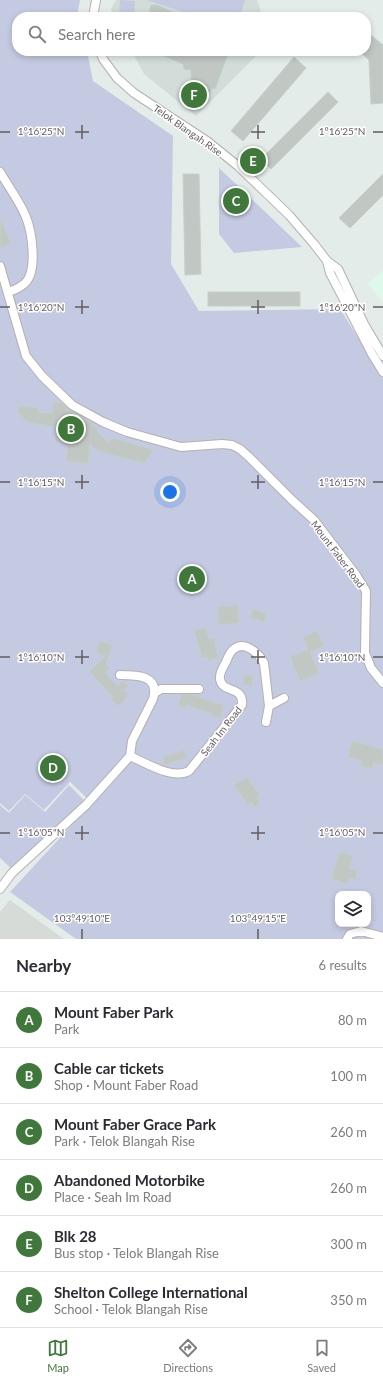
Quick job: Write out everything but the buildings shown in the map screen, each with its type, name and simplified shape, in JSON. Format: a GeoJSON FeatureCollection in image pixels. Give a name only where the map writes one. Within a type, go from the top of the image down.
{"type":"FeatureCollection","features":[{"type":"Feature","properties":{"kind":"street"},"geometry":{"type":"LineString","coordinates":[[95,12],[96,0]]}},
{"type":"Feature","properties":{"kind":"street","name":"Telok Blangah Rise"},"geometry":{"type":"LineString","coordinates":[[102,56],[117,78],[134,94],[207,141],[238,166],[289,216],[327,261],[338,269],[364,324],[383,356]]}},
{"type":"Feature","properties":{"kind":"street"},"geometry":{"type":"LineString","coordinates":[[0,172],[25,216],[30,229],[32,254],[31,269],[27,280],[19,288],[8,292]]}},
{"type":"Feature","properties":{"kind":"street","name":"Telok Blangah Rise"},"geometry":{"type":"LineString","coordinates":[[327,261],[330,273],[372,354],[383,372]]}},
{"type":"Feature","properties":{"kind":"street","name":"Mount Faber Road"},"geometry":{"type":"LineString","coordinates":[[0,266],[26,356],[42,376],[72,405],[103,422],[127,432],[181,447],[222,444],[232,445],[240,449],[249,457],[314,520],[356,575],[366,591],[365,653],[371,668],[383,683]]}},
{"type":"Feature","properties":{"kind":"street","name":"Seah Im Road"},"geometry":{"type":"LineString","coordinates":[[130,756],[171,774],[185,773],[189,770],[242,705],[242,698],[238,692],[222,685],[220,678],[222,668],[231,652],[237,647],[245,646],[260,657],[265,670],[269,706],[266,722]]}},
{"type":"Feature","properties":{"kind":"street"},"geometry":{"type":"LineString","coordinates":[[0,889],[12,873],[86,805],[130,756],[132,741],[155,693],[152,683],[147,678],[141,675],[120,675]]}},
{"type":"Feature","properties":{"kind":"street"},"geometry":{"type":"LineString","coordinates":[[155,693],[161,689],[199,689]]}},
{"type":"Feature","properties":{"kind":"street"},"geometry":{"type":"LineString","coordinates":[[269,706],[284,698]]}},
{"type":"Feature","properties":{"kind":"street"},"geometry":{"type":"LineString","coordinates":[[347,939],[350,934],[361,931],[383,937]]}},
{"type":"Feature","properties":{"kind":"shaded area"},"geometry":{"type":"Polygon","coordinates":[[[0,0],[80,0],[78,12],[12,12],[12,56],[88,56],[93,81],[173,136],[171,264],[199,311],[340,309],[383,377],[383,939],[76,939],[10,892],[92,803],[70,782],[44,810],[25,794],[9,811],[0,803],[0,0]]]}},
{"type":"Feature","properties":{"kind":"shaded area"},"geometry":{"type":"Polygon","coordinates":[[[116,0],[257,0],[261,12],[112,12],[111,9],[116,0]]]}},
{"type":"Feature","properties":{"kind":"shaded area"},"geometry":{"type":"Polygon","coordinates":[[[120,0],[135,1],[134,12],[119,12],[120,0]]]}},
{"type":"Feature","properties":{"kind":"shaded area"},"geometry":{"type":"Polygon","coordinates":[[[147,0],[245,0],[241,12],[183,12],[147,0]]]}},
{"type":"Feature","properties":{"kind":"shaded area"},"geometry":{"type":"Polygon","coordinates":[[[135,56],[256,56],[196,116],[144,74],[135,56]]]}},
{"type":"Feature","properties":{"kind":"shaded area"},"geometry":{"type":"Polygon","coordinates":[[[219,168],[302,247],[234,253],[219,234],[219,168]]]}},
{"type":"Feature","properties":{"kind":"shaded area"},"geometry":{"type":"Polygon","coordinates":[[[383,270],[383,302],[368,284],[383,270]]]}},
{"type":"Feature","properties":{"kind":"shaded area"},"geometry":{"type":"Polygon","coordinates":[[[69,785],[84,800],[15,872],[0,858],[0,805],[9,813],[25,795],[45,812],[69,785]]]}},
{"type":"Feature","properties":{"kind":"shaded area"},"geometry":{"type":"Polygon","coordinates":[[[10,900],[64,939],[0,939],[0,912],[10,900]]]}},
{"type":"Feature","properties":{"kind":"place","name":"Shelton College International"},"geometry":{"type":"Point","coordinates":[194,95]}},
{"type":"Feature","properties":{"kind":"place","name":"Blk 28"},"geometry":{"type":"Point","coordinates":[253,161]}},
{"type":"Feature","properties":{"kind":"place","name":"Mount Faber Grace Park"},"geometry":{"type":"Point","coordinates":[236,201]}},
{"type":"Feature","properties":{"kind":"place","name":"Cable car tickets"},"geometry":{"type":"Point","coordinates":[71,429]}},
{"type":"Feature","properties":{"kind":"place","name":"Mount Faber Park"},"geometry":{"type":"Point","coordinates":[192,579]}},
{"type":"Feature","properties":{"kind":"place","name":"Abandoned Motorbike"},"geometry":{"type":"Point","coordinates":[53,768]}}]}
